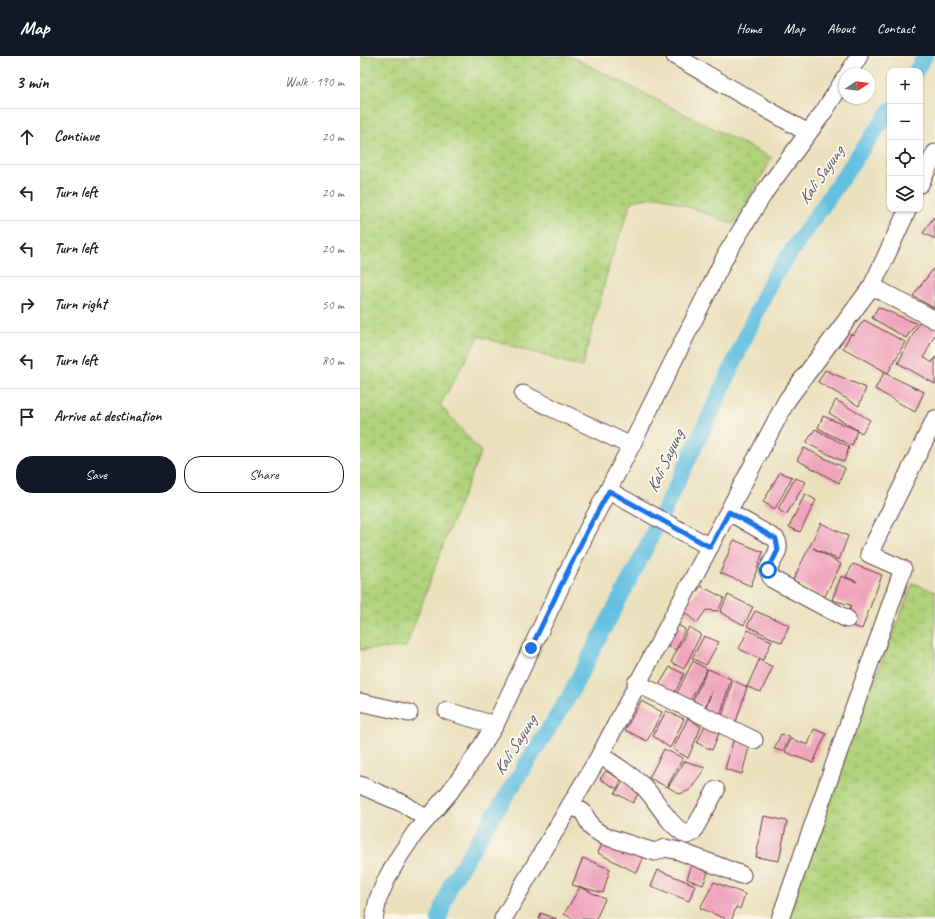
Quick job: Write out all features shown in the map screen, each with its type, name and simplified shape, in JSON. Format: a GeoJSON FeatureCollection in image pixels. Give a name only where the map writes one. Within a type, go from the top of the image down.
{"type":"FeatureCollection","features":[{"type":"Feature","properties":{"kind":"street"},"geometry":{"type":"LineString","coordinates":[[675,56],[808,133]]}},
{"type":"Feature","properties":{"kind":"street"},"geometry":{"type":"LineString","coordinates":[[852,68],[859,56]]}},
{"type":"Feature","properties":{"kind":"street"},"geometry":{"type":"LineString","coordinates":[[374,919],[378,899],[388,876],[411,838],[469,766],[495,725],[587,531],[614,493],[631,446],[727,253],[766,190],[808,133],[839,87]]}},
{"type":"Feature","properties":{"kind":"street"},"geometry":{"type":"LineString","coordinates":[[923,178],[935,153]]}},
{"type":"Feature","properties":{"kind":"street"},"geometry":{"type":"LineString","coordinates":[[503,919],[600,755],[706,545],[729,512],[787,400],[872,286],[907,212]]}},
{"type":"Feature","properties":{"kind":"street"},"geometry":{"type":"LineString","coordinates":[[872,286],[935,320]]}},
{"type":"Feature","properties":{"kind":"street"},"geometry":{"type":"LineString","coordinates":[[523,394],[631,446]]}},
{"type":"Feature","properties":{"kind":"street"},"geometry":{"type":"LineString","coordinates":[[780,919],[903,569],[869,554],[935,419]]}},
{"type":"Feature","properties":{"kind":"street"},"geometry":{"type":"LineString","coordinates":[[614,493],[706,545]]}},
{"type":"Feature","properties":{"kind":"street"},"geometry":{"type":"LineString","coordinates":[[729,512],[776,539],[778,550],[768,570],[772,579],[847,619]]}},
{"type":"Feature","properties":{"kind":"street"},"geometry":{"type":"LineString","coordinates":[[636,683],[754,740]]}},
{"type":"Feature","properties":{"kind":"street"},"geometry":{"type":"LineString","coordinates":[[360,702],[409,713]]}},
{"type":"Feature","properties":{"kind":"street"},"geometry":{"type":"LineString","coordinates":[[447,711],[495,725]]}},
{"type":"Feature","properties":{"kind":"street"},"geometry":{"type":"LineString","coordinates":[[600,755],[634,778],[644,787],[668,818],[687,835],[692,833],[716,790]]}},
{"type":"Feature","properties":{"kind":"street"},"geometry":{"type":"LineString","coordinates":[[360,785],[404,804],[427,819]]}},
{"type":"Feature","properties":{"kind":"street"},"geometry":{"type":"LineString","coordinates":[[571,804],[583,812],[592,828],[604,836],[655,852],[665,848],[679,851],[742,875]]}},
{"type":"Feature","properties":{"kind":"green space"},"geometry":{"type":"Polygon","coordinates":[[[360,56],[570,56],[772,158],[734,224],[660,196],[632,201],[611,259],[582,367],[479,336],[440,405],[481,452],[449,529],[406,647],[360,650],[360,56]]]}},
{"type":"Feature","properties":{"kind":"green space"},"geometry":{"type":"Polygon","coordinates":[[[913,583],[935,592],[935,919],[787,919],[839,769],[913,583]]]}},
{"type":"Feature","properties":{"kind":"building"},"geometry":{"type":"Polygon","coordinates":[[[933,218],[935,219],[935,239],[923,233],[933,218]]]}},
{"type":"Feature","properties":{"kind":"building"},"geometry":{"type":"Polygon","coordinates":[[[933,269],[935,270],[934,308],[913,296],[933,269]]]}},
{"type":"Feature","properties":{"kind":"building"},"geometry":{"type":"Polygon","coordinates":[[[878,307],[916,323],[906,338],[872,318],[878,307]]]}},
{"type":"Feature","properties":{"kind":"building"},"geometry":{"type":"Polygon","coordinates":[[[922,317],[935,324],[935,334],[924,357],[932,363],[935,357],[935,384],[898,363],[922,317]]]}},
{"type":"Feature","properties":{"kind":"building"},"geometry":{"type":"Polygon","coordinates":[[[864,320],[905,342],[888,373],[843,348],[851,334],[853,335],[864,320]]]}},
{"type":"Feature","properties":{"kind":"building"},"geometry":{"type":"Polygon","coordinates":[[[825,370],[866,388],[859,406],[818,382],[825,370]]]}},
{"type":"Feature","properties":{"kind":"building"},"geometry":{"type":"Polygon","coordinates":[[[884,373],[924,392],[915,412],[875,389],[884,373]]]}},
{"type":"Feature","properties":{"kind":"building"},"geometry":{"type":"Polygon","coordinates":[[[836,400],[870,420],[862,433],[829,413],[836,400]]]}},
{"type":"Feature","properties":{"kind":"building"},"geometry":{"type":"Polygon","coordinates":[[[823,416],[857,430],[852,446],[818,428],[823,416]]]}},
{"type":"Feature","properties":{"kind":"building"},"geometry":{"type":"Polygon","coordinates":[[[815,429],[849,447],[844,462],[806,443],[815,429]]]}},
{"type":"Feature","properties":{"kind":"building"},"geometry":{"type":"Polygon","coordinates":[[[804,448],[845,468],[839,483],[797,460],[804,448]]]}},
{"type":"Feature","properties":{"kind":"building"},"geometry":{"type":"Polygon","coordinates":[[[780,472],[792,477],[775,509],[763,502],[780,472]]]}},
{"type":"Feature","properties":{"kind":"building"},"geometry":{"type":"Polygon","coordinates":[[[795,478],[806,482],[786,515],[778,509],[795,478]]]}},
{"type":"Feature","properties":{"kind":"building"},"geometry":{"type":"Polygon","coordinates":[[[805,494],[816,500],[800,532],[789,527],[805,494]]]}},
{"type":"Feature","properties":{"kind":"building"},"geometry":{"type":"Polygon","coordinates":[[[821,523],[848,536],[839,560],[813,548],[841,564],[824,598],[793,580],[821,523]]]}},
{"type":"Feature","properties":{"kind":"building"},"geometry":{"type":"Polygon","coordinates":[[[734,540],[763,552],[751,586],[720,573],[734,540]]]}},
{"type":"Feature","properties":{"kind":"building"},"geometry":{"type":"Polygon","coordinates":[[[853,564],[882,575],[862,629],[846,624],[851,605],[832,600],[841,576],[857,582],[846,577],[853,564]]]}},
{"type":"Feature","properties":{"kind":"building"},"geometry":{"type":"Polygon","coordinates":[[[701,586],[724,598],[718,611],[706,610],[697,623],[682,610],[701,586]]]}},
{"type":"Feature","properties":{"kind":"building"},"geometry":{"type":"Polygon","coordinates":[[[728,595],[753,607],[744,625],[720,612],[728,595]]]}},
{"type":"Feature","properties":{"kind":"building"},"geometry":{"type":"Polygon","coordinates":[[[755,611],[789,625],[782,643],[747,626],[755,611]]]}},
{"type":"Feature","properties":{"kind":"building"},"geometry":{"type":"Polygon","coordinates":[[[676,624],[685,629],[676,650],[664,644],[676,624]]]}},
{"type":"Feature","properties":{"kind":"building"},"geometry":{"type":"Polygon","coordinates":[[[689,627],[701,634],[684,669],[671,662],[689,627]]]}},
{"type":"Feature","properties":{"kind":"building"},"geometry":{"type":"Polygon","coordinates":[[[748,630],[772,641],[763,660],[739,649],[748,630]]]}},
{"type":"Feature","properties":{"kind":"building"},"geometry":{"type":"Polygon","coordinates":[[[704,636],[719,642],[706,665],[692,658],[704,636]]]}},
{"type":"Feature","properties":{"kind":"building"},"geometry":{"type":"Polygon","coordinates":[[[759,660],[773,667],[761,692],[747,687],[759,660]]]}},
{"type":"Feature","properties":{"kind":"building"},"geometry":{"type":"Polygon","coordinates":[[[693,661],[707,669],[690,701],[677,693],[693,661]]]}},
{"type":"Feature","properties":{"kind":"building"},"geometry":{"type":"Polygon","coordinates":[[[670,667],[684,674],[672,698],[656,690],[670,667]]]}},
{"type":"Feature","properties":{"kind":"building"},"geometry":{"type":"Polygon","coordinates":[[[708,669],[731,679],[719,719],[704,713],[712,691],[705,707],[693,700],[708,669]]]}},
{"type":"Feature","properties":{"kind":"building"},"geometry":{"type":"Polygon","coordinates":[[[733,680],[747,687],[735,725],[721,719],[733,680]]]}},
{"type":"Feature","properties":{"kind":"building"},"geometry":{"type":"Polygon","coordinates":[[[641,701],[662,712],[647,741],[625,730],[641,701]]]}},
{"type":"Feature","properties":{"kind":"building"},"geometry":{"type":"Polygon","coordinates":[[[666,711],[684,719],[670,748],[653,736],[666,711]]]}},
{"type":"Feature","properties":{"kind":"building"},"geometry":{"type":"Polygon","coordinates":[[[688,718],[701,727],[688,758],[673,749],[688,718]]]}},
{"type":"Feature","properties":{"kind":"building"},"geometry":{"type":"Polygon","coordinates":[[[706,723],[720,731],[712,750],[697,743],[706,723]]]}},
{"type":"Feature","properties":{"kind":"building"},"geometry":{"type":"Polygon","coordinates":[[[814,729],[826,734],[813,763],[785,752],[791,739],[808,745],[814,729]]]}},
{"type":"Feature","properties":{"kind":"building"},"geometry":{"type":"Polygon","coordinates":[[[781,734],[790,737],[783,751],[774,749],[781,734]]]}},
{"type":"Feature","properties":{"kind":"building"},"geometry":{"type":"Polygon","coordinates":[[[734,738],[750,743],[742,774],[725,769],[734,738]]]}},
{"type":"Feature","properties":{"kind":"building"},"geometry":{"type":"Polygon","coordinates":[[[664,749],[683,758],[667,787],[649,778],[664,749]]]}},
{"type":"Feature","properties":{"kind":"building"},"geometry":{"type":"Polygon","coordinates":[[[685,761],[705,768],[690,790],[680,794],[668,787],[685,761]]]}},
{"type":"Feature","properties":{"kind":"building"},"geometry":{"type":"Polygon","coordinates":[[[606,771],[621,780],[617,789],[600,779],[606,771]]]}},
{"type":"Feature","properties":{"kind":"building"},"geometry":{"type":"Polygon","coordinates":[[[624,781],[640,790],[633,803],[615,793],[624,781]]]}},
{"type":"Feature","properties":{"kind":"building"},"geometry":{"type":"Polygon","coordinates":[[[764,816],[787,821],[779,861],[756,857],[764,816]]]}},
{"type":"Feature","properties":{"kind":"building"},"geometry":{"type":"Polygon","coordinates":[[[604,840],[643,858],[637,873],[598,853],[604,840]]]}},
{"type":"Feature","properties":{"kind":"building"},"geometry":{"type":"Polygon","coordinates":[[[583,858],[610,869],[603,893],[572,885],[583,858]]]}},
{"type":"Feature","properties":{"kind":"building"},"geometry":{"type":"Polygon","coordinates":[[[693,861],[710,867],[703,885],[687,879],[693,861]]]}},
{"type":"Feature","properties":{"kind":"building"},"geometry":{"type":"Polygon","coordinates":[[[658,870],[695,885],[689,901],[651,886],[658,870]]]}},
{"type":"Feature","properties":{"kind":"building"},"geometry":{"type":"Polygon","coordinates":[[[714,882],[745,894],[740,909],[736,907],[732,919],[726,919],[700,908],[714,882]]]}},
{"type":"Feature","properties":{"kind":"building"},"geometry":{"type":"Polygon","coordinates":[[[580,887],[605,899],[596,919],[574,919],[564,914],[580,887]]]}},
{"type":"Feature","properties":{"kind":"building"},"geometry":{"type":"Polygon","coordinates":[[[541,913],[557,919],[539,919],[541,913]]]}},
{"type":"Feature","properties":{"kind":"waterway","name":"Kali Sayung"},"geometry":{"type":"LineString","coordinates":[[918,68],[925,56]]}},
{"type":"Feature","properties":{"kind":"waterway","name":"Kali Sayung"},"geometry":{"type":"LineString","coordinates":[[439,919],[450,885],[568,698],[641,558],[709,417],[772,279],[887,114]]}},
{"type":"Feature","properties":{"kind":"route"},"geometry":{"type":"LineString","coordinates":[[531,648],[587,531],[609,491],[702,544],[710,547],[729,512],[776,539],[779,546],[778,550],[768,570]]}}]}
